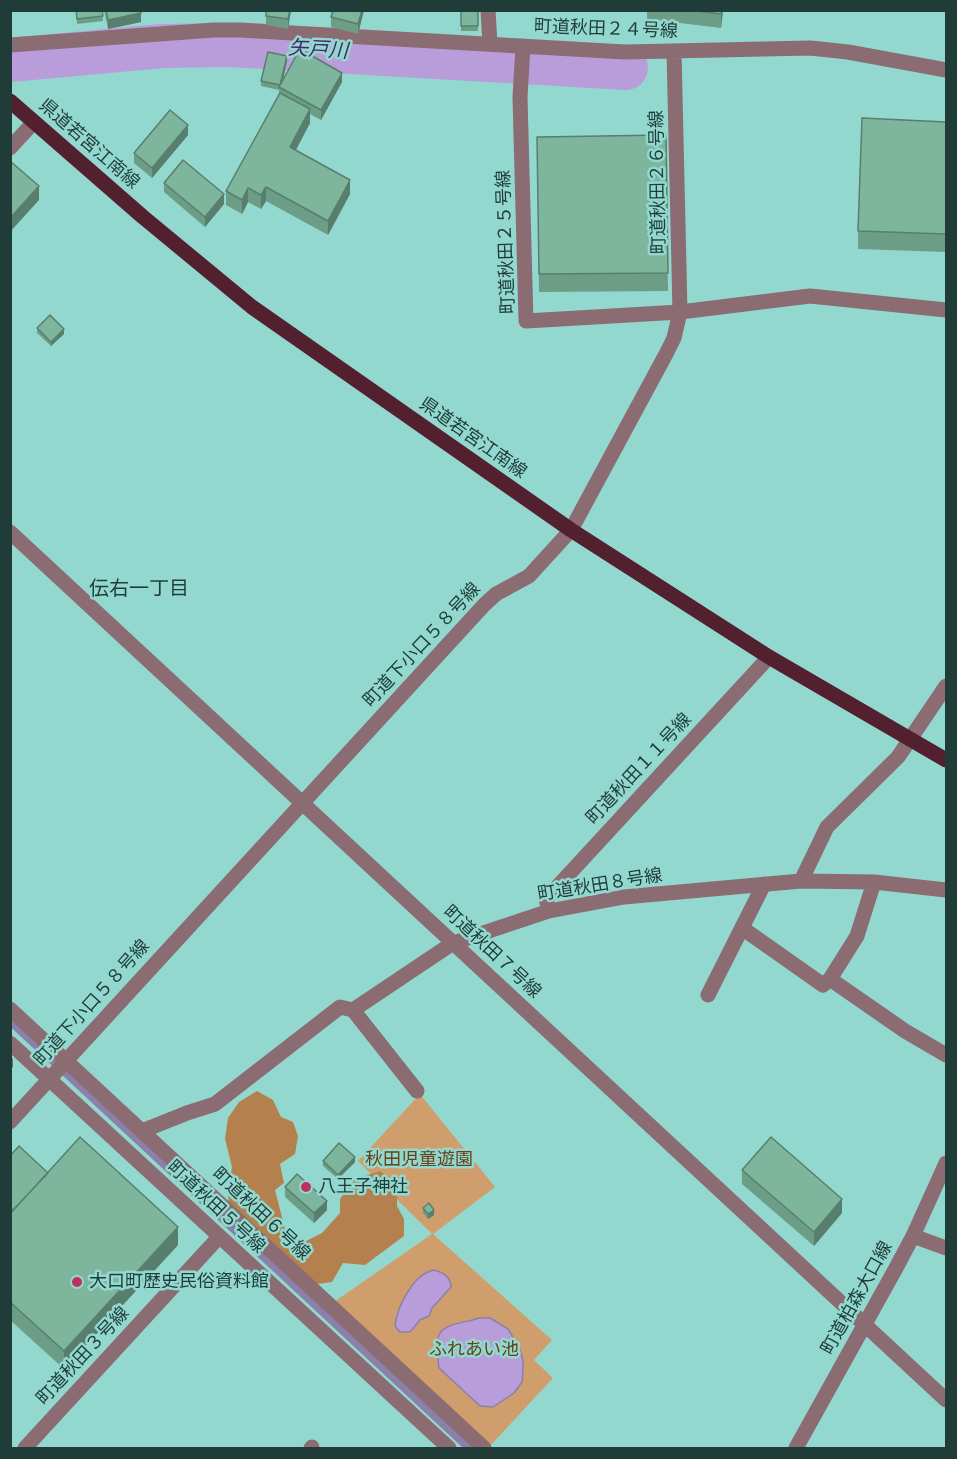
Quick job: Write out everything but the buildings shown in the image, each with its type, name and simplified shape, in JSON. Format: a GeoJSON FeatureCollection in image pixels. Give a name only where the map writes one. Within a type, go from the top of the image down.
{"type":"FeatureCollection","features":[{"type":"Feature","properties":{"kind":"main road","name":"県道若宮江南線"},"geometry":{"type":"LineString","coordinates":[[10,101],[252,308],[571,530],[770,657],[946,760]]}},
{"type":"Feature","properties":{"kind":"street"},"geometry":{"type":"LineString","coordinates":[[488,10],[490,44]]}},
{"type":"Feature","properties":{"kind":"street","name":"町道秋田２４号線"},"geometry":{"type":"LineString","coordinates":[[10,45],[240,30],[625,52],[810,48],[848,52],[946,70]]}},
{"type":"Feature","properties":{"kind":"street","name":"町道秋田２５号線"},"geometry":{"type":"LineString","coordinates":[[523,46],[520,97],[526,321],[680,312]]}},
{"type":"Feature","properties":{"kind":"street","name":"町道秋田２６号線"},"geometry":{"type":"LineString","coordinates":[[675,51],[680,312]]}},
{"type":"Feature","properties":{"kind":"street"},"geometry":{"type":"LineString","coordinates":[[10,148],[34,121]]}},
{"type":"Feature","properties":{"kind":"street"},"geometry":{"type":"LineString","coordinates":[[680,312],[810,296],[946,310]]}},
{"type":"Feature","properties":{"kind":"street","name":"町道下小口５８号線"},"geometry":{"type":"LineString","coordinates":[[10,1122],[484,604],[496,594],[529,576],[571,530],[670,346],[680,312]]}},
{"type":"Feature","properties":{"kind":"street","name":"町道秋田７号線"},"geometry":{"type":"LineString","coordinates":[[10,532],[946,1400]]}},
{"type":"Feature","properties":{"kind":"street","name":"町道秋田１１号線"},"geometry":{"type":"LineString","coordinates":[[549,911],[546,899],[770,657]]}},
{"type":"Feature","properties":{"kind":"street"},"geometry":{"type":"LineString","coordinates":[[801,881],[827,827],[898,757],[946,686]]}},
{"type":"Feature","properties":{"kind":"street","name":"町道秋田８号線"},"geometry":{"type":"LineString","coordinates":[[142,1131],[214,1104],[340,1008],[353,1010],[453,943],[549,911],[624,897],[801,881],[874,882],[946,890]]}},
{"type":"Feature","properties":{"kind":"street"},"geometry":{"type":"LineString","coordinates":[[742,928],[823,985],[830,979],[856,936],[874,882]]}},
{"type":"Feature","properties":{"kind":"street"},"geometry":{"type":"LineString","coordinates":[[708,995],[764,884]]}},
{"type":"Feature","properties":{"kind":"street"},"geometry":{"type":"LineString","coordinates":[[830,979],[905,1031],[946,1055]]}},
{"type":"Feature","properties":{"kind":"street","name":"町道秋田６号線"},"geometry":{"type":"LineString","coordinates":[[10,1009],[484,1449]]}},
{"type":"Feature","properties":{"kind":"street"},"geometry":{"type":"LineString","coordinates":[[353,1010],[417,1090]]}},
{"type":"Feature","properties":{"kind":"street","name":"町道秋田５号線"},"geometry":{"type":"LineString","coordinates":[[10,1043],[449,1449]]}},
{"type":"Feature","properties":{"kind":"street","name":"町道柏森大口線"},"geometry":{"type":"LineString","coordinates":[[796,1449],[913,1236],[946,1163]]}},
{"type":"Feature","properties":{"kind":"street"},"geometry":{"type":"LineString","coordinates":[[913,1236],[946,1248]]}},
{"type":"Feature","properties":{"kind":"street","name":"町道秋田３号線"},"geometry":{"type":"LineString","coordinates":[[25,1449],[219,1237]]}},
{"type":"Feature","properties":{"kind":"green space","name":"ふれあい池"},"geometry":{"type":"Polygon","coordinates":[[[420,1094],[495,1187],[433,1234],[552,1340],[534,1360],[553,1378],[490,1446],[334,1302],[432,1234],[358,1161],[420,1094]]]}},
{"type":"Feature","properties":{"kind":"shaded area"},"geometry":{"type":"Polygon","coordinates":[[[257,1091],[273,1100],[281,1117],[293,1122],[298,1136],[295,1154],[280,1164],[284,1183],[275,1190],[286,1233],[306,1241],[322,1233],[340,1213],[340,1199],[355,1179],[380,1171],[397,1185],[397,1206],[404,1219],[404,1236],[365,1265],[343,1263],[332,1282],[311,1285],[291,1280],[248,1243],[229,1214],[228,1188],[232,1167],[225,1139],[228,1118],[239,1102],[257,1091]]]}},
{"type":"Feature","properties":{"kind":"shaded area"},"geometry":{"type":"Polygon","coordinates":[[[434,1270],[449,1280],[451,1287],[432,1308],[429,1316],[420,1320],[410,1332],[400,1332],[395,1326],[396,1318],[407,1292],[419,1278],[434,1270]]]}},
{"type":"Feature","properties":{"kind":"shaded area"},"geometry":{"type":"Polygon","coordinates":[[[479,1318],[490,1318],[508,1329],[519,1347],[523,1360],[522,1382],[514,1393],[493,1407],[480,1406],[438,1365],[438,1339],[443,1330],[454,1324],[479,1318]]]}},
{"type":"Feature","properties":{"kind":"waterway","name":"矢戸川"},"geometry":{"type":"LineString","coordinates":[[10,60],[163,46],[230,45],[626,68]]}},
{"type":"Feature","properties":{"kind":"waterway"},"geometry":{"type":"LineString","coordinates":[[10,1021],[469,1448]]}},
{"type":"Feature","properties":{"kind":"place","name":"八王子神社"},"geometry":{"type":"Point","coordinates":[306,1187]}},
{"type":"Feature","properties":{"kind":"place","name":"大口町歴史民俗資料館"},"geometry":{"type":"Point","coordinates":[77,1282]}},
{"type":"Feature","properties":{"kind":"district","name":"伝右一丁目"},"geometry":{"type":"Point","coordinates":[139,589]}},
{"type":"Feature","properties":{"kind":"park label","name":"秋田児童遊園"},"geometry":{"type":"Point","coordinates":[419,1160]}}]}
